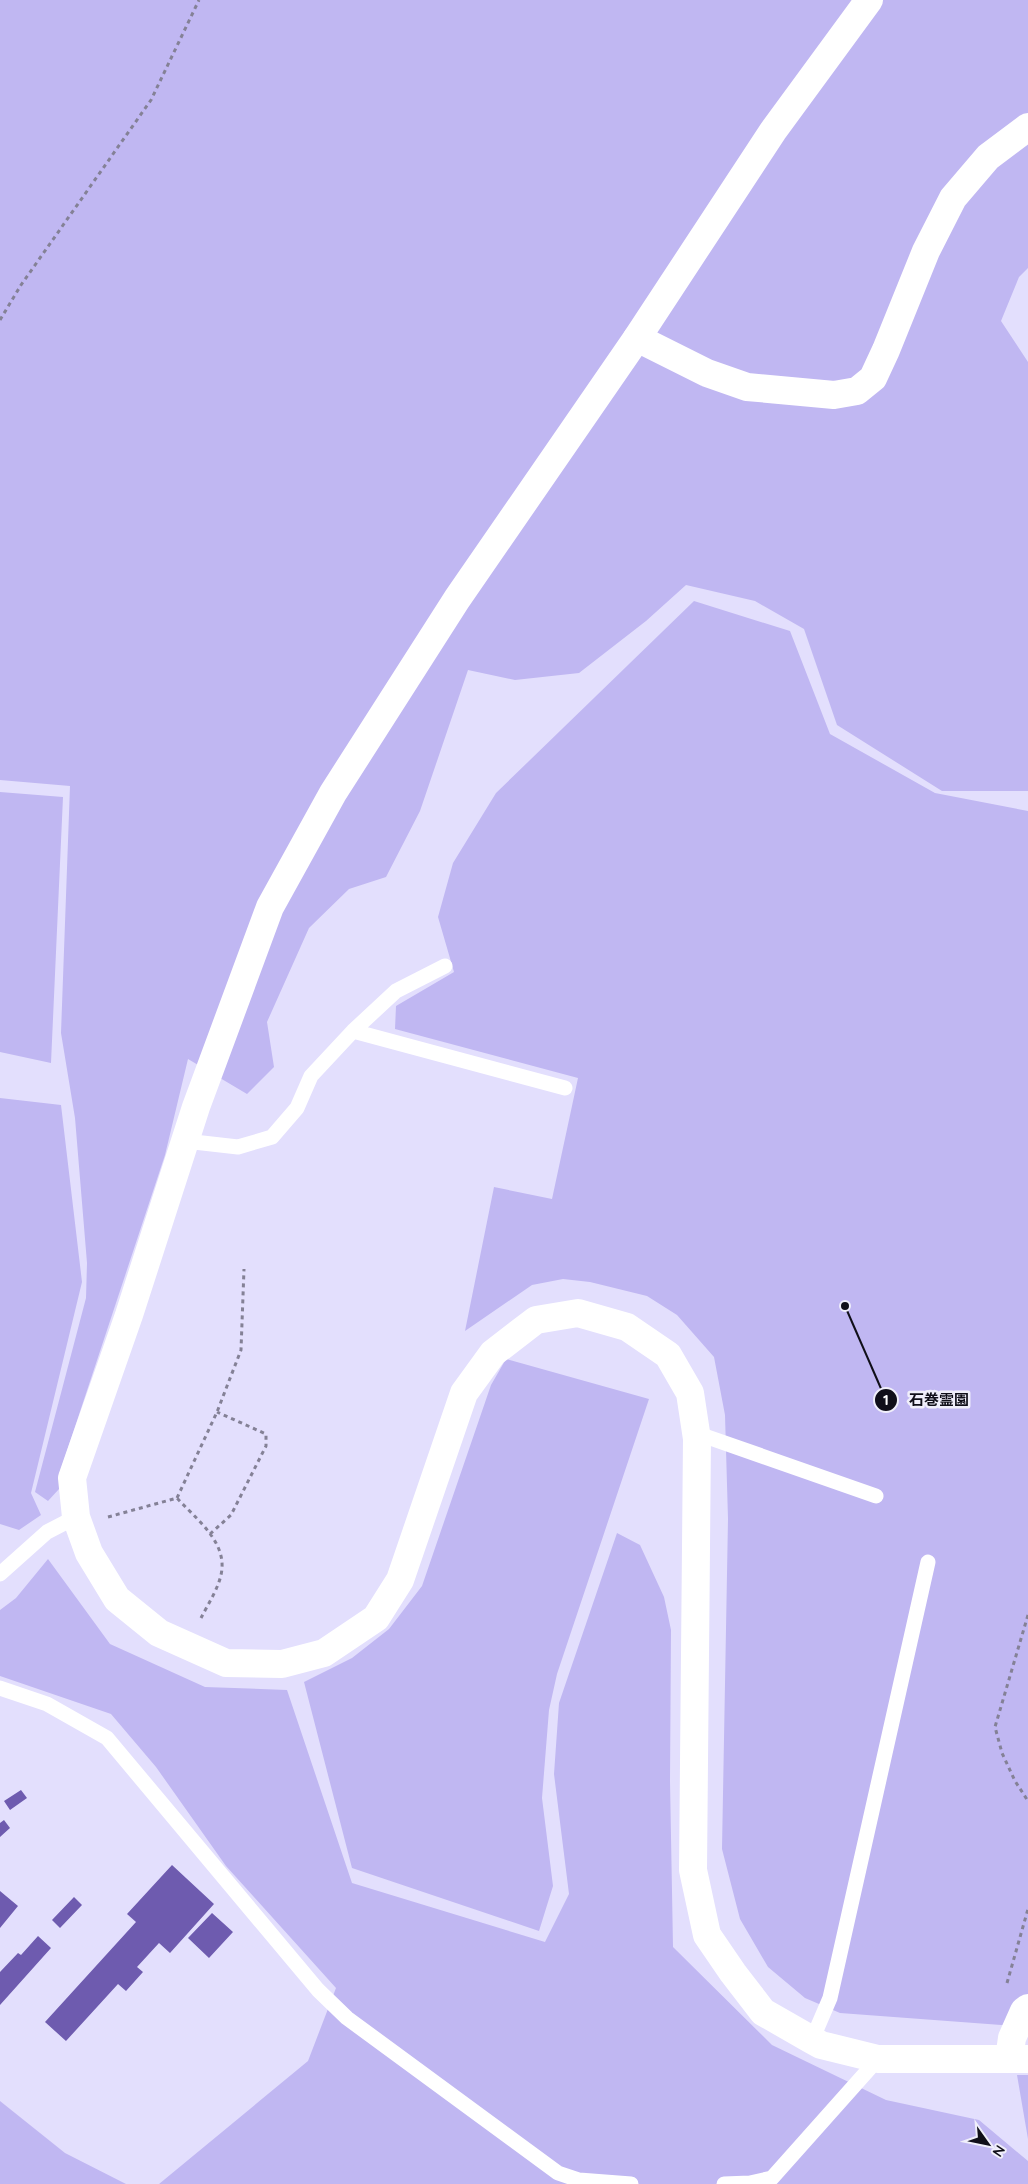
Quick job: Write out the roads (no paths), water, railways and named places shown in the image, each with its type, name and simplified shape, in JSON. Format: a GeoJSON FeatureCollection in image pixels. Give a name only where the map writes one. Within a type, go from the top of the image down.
{"type":"FeatureCollection","features":[{"type":"Feature","properties":{"kind":"street"},"geometry":{"type":"LineString","coordinates":[[869,0],[773,131],[637,338],[457,599],[333,793],[270,908],[185,1141],[129,1315],[72,1478],[87,1518],[89,1553],[117,1599],[159,1633],[226,1663],[282,1664],[324,1653],[376,1618],[400,1580],[464,1393],[493,1353],[536,1320],[578,1313],[627,1327],[668,1355],[690,1394],[696,1433],[694,1870],[707,1935],[763,2012],[821,2045],[878,2059],[1019,2059],[1012,2038],[1024,2015]]}},
{"type":"Feature","properties":{"kind":"street"},"geometry":{"type":"LineString","coordinates":[[637,338],[707,373],[747,387],[834,395],[857,392],[872,378],[883,357],[926,251],[953,198],[988,157],[1028,127]]}},
{"type":"Feature","properties":{"kind":"lane"},"geometry":{"type":"LineString","coordinates":[[185,1141],[238,1147],[272,1138],[297,1108],[311,1076],[352,1031],[396,991],[445,966]]}},
{"type":"Feature","properties":{"kind":"lane"},"geometry":{"type":"LineString","coordinates":[[352,1031],[565,1088]]}},
{"type":"Feature","properties":{"kind":"lane"},"geometry":{"type":"LineString","coordinates":[[696,1433],[876,1496]]}},
{"type":"Feature","properties":{"kind":"lane"},"geometry":{"type":"LineString","coordinates":[[0,1574],[47,1532],[87,1518]]}},
{"type":"Feature","properties":{"kind":"lane"},"geometry":{"type":"LineString","coordinates":[[812,2040],[830,1998],[928,1562]]}},
{"type":"Feature","properties":{"kind":"lane"},"geometry":{"type":"LineString","coordinates":[[0,1688],[46,1704],[107,1738],[318,1990],[348,2018],[558,2173],[579,2180],[631,2184]]}},
{"type":"Feature","properties":{"kind":"lane"},"geometry":{"type":"LineString","coordinates":[[724,2184],[750,2183],[772,2178],[878,2059]]}},
{"type":"Feature","properties":{"kind":"place","name":"石巻霊園"},"geometry":{"type":"Point","coordinates":[845,1306]}}]}
